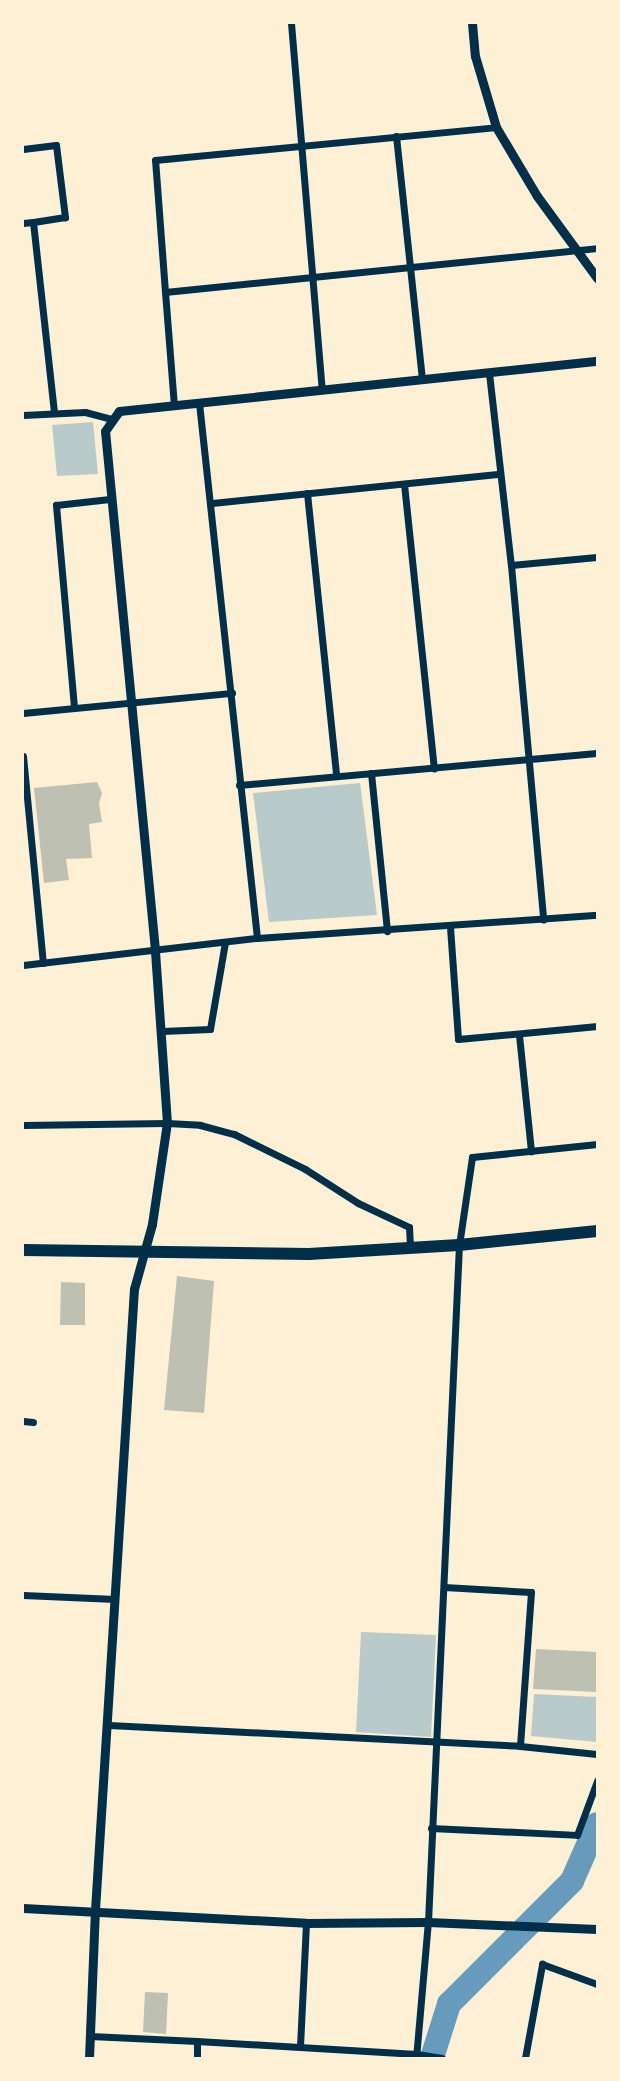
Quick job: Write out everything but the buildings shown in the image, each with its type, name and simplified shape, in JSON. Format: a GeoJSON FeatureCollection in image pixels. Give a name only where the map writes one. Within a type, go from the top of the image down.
{"type":"FeatureCollection","features":[{"type":"Feature","properties":{"kind":"highway"},"geometry":{"type":"LineString","coordinates":[[23,1250],[141,1254],[309,1254],[459,1245],[597,1231]]}},
{"type":"Feature","properties":{"kind":"street"},"geometry":{"type":"LineString","coordinates":[[292,23],[322,390]]}},
{"type":"Feature","properties":{"kind":"street"},"geometry":{"type":"LineString","coordinates":[[472,23],[475,56],[496,127],[537,196],[597,278]]}},
{"type":"Feature","properties":{"kind":"street"},"geometry":{"type":"LineString","coordinates":[[174,406],[155,160],[496,127]]}},
{"type":"Feature","properties":{"kind":"street"},"geometry":{"type":"LineString","coordinates":[[396,136],[422,379]]}},
{"type":"Feature","properties":{"kind":"street"},"geometry":{"type":"LineString","coordinates":[[23,149],[56,145],[65,217],[23,223]]}},
{"type":"Feature","properties":{"kind":"street"},"geometry":{"type":"LineString","coordinates":[[33,222],[54,412]]}},
{"type":"Feature","properties":{"kind":"street"},"geometry":{"type":"LineString","coordinates":[[165,292],[597,248]]}},
{"type":"Feature","properties":{"kind":"street"},"geometry":{"type":"LineString","coordinates":[[89,2058],[134,1289],[141,1254],[152,1224],[167,1123],[155,950],[105,431],[119,411],[597,361]]}},
{"type":"Feature","properties":{"kind":"street"},"geometry":{"type":"LineString","coordinates":[[489,373],[498,474],[511,565],[543,920]]}},
{"type":"Feature","properties":{"kind":"street"},"geometry":{"type":"LineString","coordinates":[[199,403],[212,503],[239,785],[257,938]]}},
{"type":"Feature","properties":{"kind":"street"},"geometry":{"type":"LineString","coordinates":[[23,415],[85,412],[111,419]]}},
{"type":"Feature","properties":{"kind":"street"},"geometry":{"type":"LineString","coordinates":[[212,503],[498,474]]}},
{"type":"Feature","properties":{"kind":"street"},"geometry":{"type":"LineString","coordinates":[[404,484],[434,768]]}},
{"type":"Feature","properties":{"kind":"street"},"geometry":{"type":"LineString","coordinates":[[307,493],[337,776]]}},
{"type":"Feature","properties":{"kind":"street"},"geometry":{"type":"LineString","coordinates":[[74,707],[55,505],[110,499]]}},
{"type":"Feature","properties":{"kind":"street"},"geometry":{"type":"LineString","coordinates":[[511,565],[597,558]]}},
{"type":"Feature","properties":{"kind":"street"},"geometry":{"type":"LineString","coordinates":[[23,713],[232,693]]}},
{"type":"Feature","properties":{"kind":"street"},"geometry":{"type":"LineString","coordinates":[[239,785],[597,753]]}},
{"type":"Feature","properties":{"kind":"street"},"geometry":{"type":"LineString","coordinates":[[23,756],[43,963]]}},
{"type":"Feature","properties":{"kind":"street"},"geometry":{"type":"LineString","coordinates":[[372,773],[387,931]]}},
{"type":"Feature","properties":{"kind":"street"},"geometry":{"type":"LineString","coordinates":[[23,965],[257,938],[597,915]]}},
{"type":"Feature","properties":{"kind":"street"},"geometry":{"type":"LineString","coordinates":[[450,927],[458,1039],[597,1026]]}},
{"type":"Feature","properties":{"kind":"street"},"geometry":{"type":"LineString","coordinates":[[162,1031],[210,1029],[225,942]]}},
{"type":"Feature","properties":{"kind":"street"},"geometry":{"type":"LineString","coordinates":[[520,1035],[531,1151]]}},
{"type":"Feature","properties":{"kind":"street"},"geometry":{"type":"LineString","coordinates":[[23,1125],[167,1123],[200,1125],[234,1134],[305,1169],[358,1203],[409,1227],[410,1248]]}},
{"type":"Feature","properties":{"kind":"street"},"geometry":{"type":"LineString","coordinates":[[419,2056],[428,1922],[459,1245],[472,1157],[597,1144]]}},
{"type":"Feature","properties":{"kind":"street"},"geometry":{"type":"LineString","coordinates":[[23,1421],[33,1422]]}},
{"type":"Feature","properties":{"kind":"street"},"geometry":{"type":"LineString","coordinates":[[444,1587],[531,1592],[520,1746]]}},
{"type":"Feature","properties":{"kind":"street"},"geometry":{"type":"LineString","coordinates":[[23,1595],[115,1599]]}},
{"type":"Feature","properties":{"kind":"street"},"geometry":{"type":"LineString","coordinates":[[109,1725],[520,1746],[597,1754]]}},
{"type":"Feature","properties":{"kind":"street"},"geometry":{"type":"LineString","coordinates":[[431,1828],[576,1835],[597,1781]]}},
{"type":"Feature","properties":{"kind":"street"},"geometry":{"type":"LineString","coordinates":[[23,1908],[306,1923],[428,1922],[597,1928]]}},
{"type":"Feature","properties":{"kind":"street"},"geometry":{"type":"LineString","coordinates":[[300,2046],[306,1923]]}},
{"type":"Feature","properties":{"kind":"street"},"geometry":{"type":"LineString","coordinates":[[525,2058],[542,1964],[597,1984]]}},
{"type":"Feature","properties":{"kind":"street"},"geometry":{"type":"LineString","coordinates":[[90,2036],[300,2046],[441,2058]]}},
{"type":"Feature","properties":{"kind":"street"},"geometry":{"type":"LineString","coordinates":[[197,2040],[197,2058]]}},
{"type":"Feature","properties":{"kind":"shaded area"},"geometry":{"type":"Polygon","coordinates":[[[93,422],[98,474],[57,476],[52,425],[93,422]]]}},
{"type":"Feature","properties":{"kind":"shaded area"},"geometry":{"type":"Polygon","coordinates":[[[360,783],[377,915],[269,922],[253,793],[360,783]]]}},
{"type":"Feature","properties":{"kind":"shaded area"},"geometry":{"type":"Polygon","coordinates":[[[361,1632],[436,1635],[431,1737],[356,1732],[361,1632]]]}},
{"type":"Feature","properties":{"kind":"shaded area"},"geometry":{"type":"Polygon","coordinates":[[[534,1694],[597,1697],[597,1742],[531,1736],[534,1694]]]}},
{"type":"Feature","properties":{"kind":"waterway"},"geometry":{"type":"LineString","coordinates":[[432,2058],[449,2004],[572,1881],[597,1824]]}}]}
